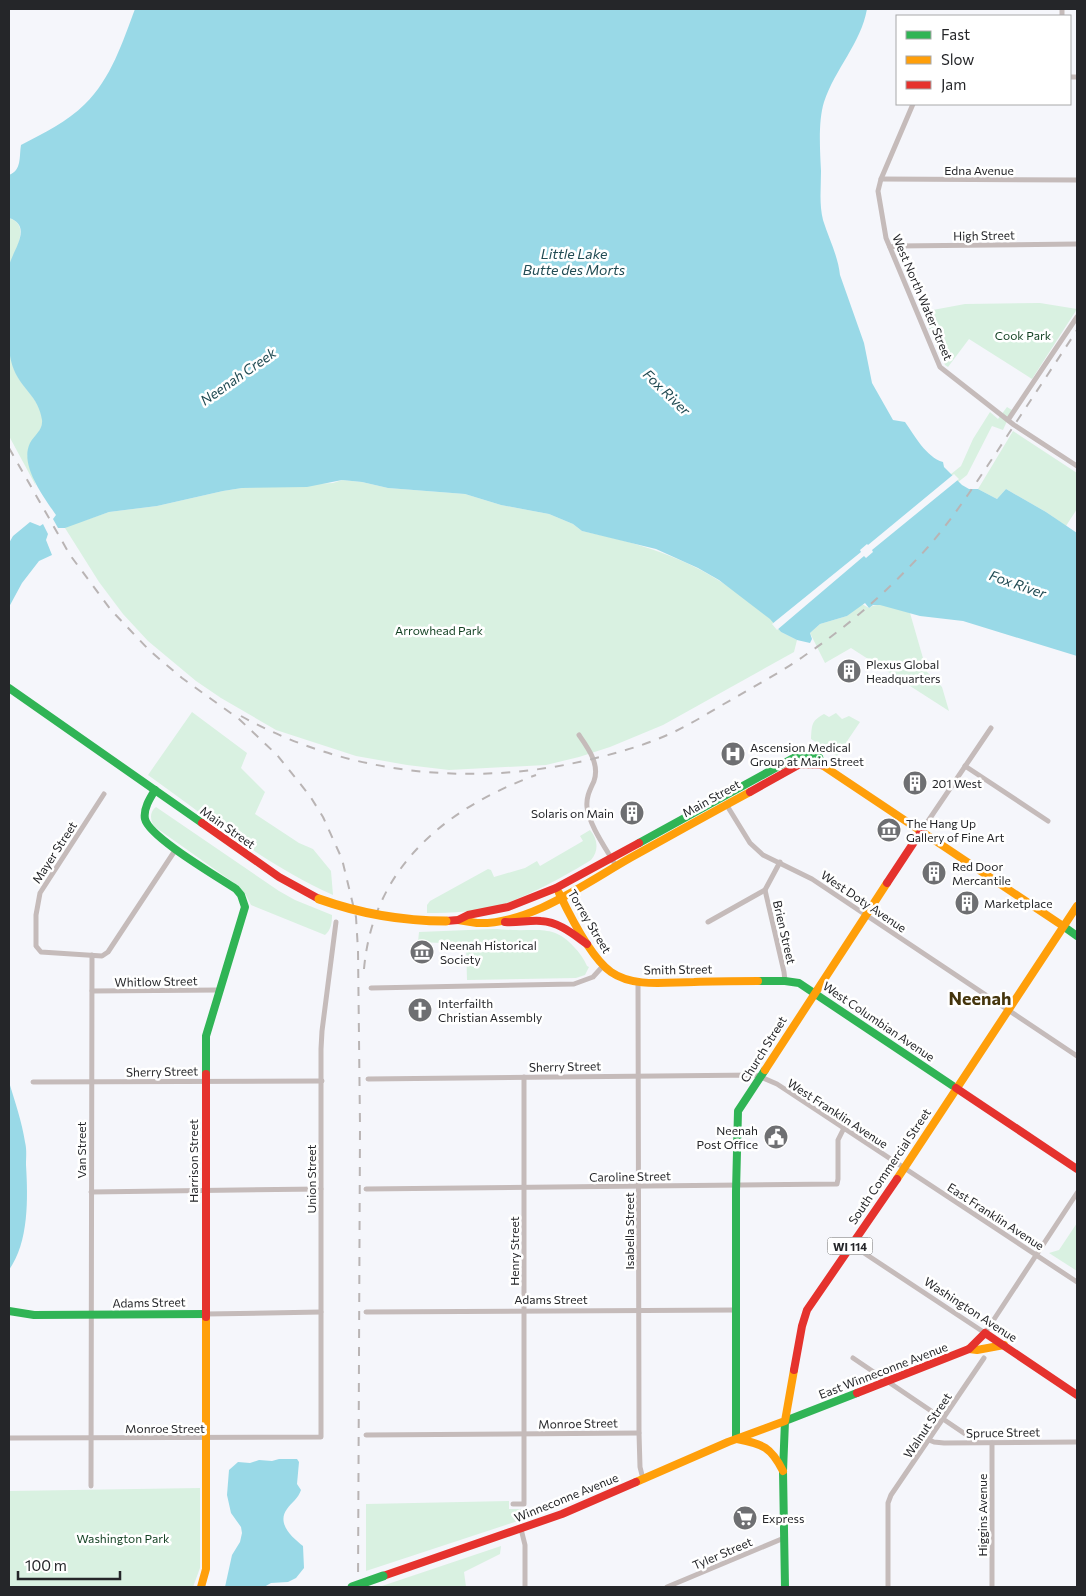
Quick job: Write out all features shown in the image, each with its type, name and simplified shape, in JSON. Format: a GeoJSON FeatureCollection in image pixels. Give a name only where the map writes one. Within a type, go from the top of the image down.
{"type":"FeatureCollection","features":[{"type":"Feature","properties":{"kind":"main road","name":"Main Street"},"geometry":{"type":"LineString","coordinates":[[9,688],[279,877],[318,899],[384,918],[416,921],[458,920],[469,923],[494,921],[531,911],[561,898],[614,862],[799,755],[807,754],[819,757],[822,764],[922,830]]}},
{"type":"Feature","properties":{"kind":"main road","name":"Harrison Street"},"geometry":{"type":"LineString","coordinates":[[155,790],[145,810],[146,823],[152,832],[236,890],[244,901],[245,911],[206,1036],[206,1569],[201,1587]]}},
{"type":"Feature","properties":{"kind":"main road","name":"Church Street"},"geometry":{"type":"LineString","coordinates":[[736,1439],[737,1115],[814,993],[922,830]]}},
{"type":"Feature","properties":{"kind":"main road"},"geometry":{"type":"LineString","coordinates":[[922,830],[1077,936]]}},
{"type":"Feature","properties":{"kind":"main road","name":"Main Street"},"geometry":{"type":"LineString","coordinates":[[458,920],[468,915],[508,907],[614,862]]}},
{"type":"Feature","properties":{"kind":"main road","name":"Torrey Street"},"geometry":{"type":"LineString","coordinates":[[556,888],[587,944],[603,966]]}},
{"type":"Feature","properties":{"kind":"main road","name":"WI 114"},"geometry":{"type":"LineString","coordinates":[[1063,926],[1077,906]]}},
{"type":"Feature","properties":{"kind":"main road"},"geometry":{"type":"LineString","coordinates":[[494,921],[551,922],[564,927],[587,944]]}},
{"type":"Feature","properties":{"kind":"main road","name":"South Commercial Street"},"geometry":{"type":"LineString","coordinates":[[784,1587],[783,1470],[785,1421],[804,1316],[1063,926]]}},
{"type":"Feature","properties":{"kind":"main road","name":"Smith Street"},"geometry":{"type":"LineString","coordinates":[[603,966],[618,976],[638,982],[785,981]]}},
{"type":"Feature","properties":{"kind":"main road","name":"West Columbian Avenue"},"geometry":{"type":"LineString","coordinates":[[785,981],[799,984],[814,993],[1077,1169]]}},
{"type":"Feature","properties":{"kind":"main road","name":"Adams Street"},"geometry":{"type":"LineString","coordinates":[[9,1310],[30,1315],[206,1314]]}},
{"type":"Feature","properties":{"kind":"main road","name":"Washington Avenue"},"geometry":{"type":"LineString","coordinates":[[985,1333],[1077,1394]]}},
{"type":"Feature","properties":{"kind":"main road","name":"East Winneconne Avenue"},"geometry":{"type":"LineString","coordinates":[[785,1421],[969,1350],[985,1333]]}},
{"type":"Feature","properties":{"kind":"main road"},"geometry":{"type":"LineString","coordinates":[[969,1350],[975,1351],[995,1345],[1004,1345]]}},
{"type":"Feature","properties":{"kind":"main road","name":"Winneconne Avenue"},"geometry":{"type":"LineString","coordinates":[[352,1587],[582,1506],[736,1439],[785,1421]]}},
{"type":"Feature","properties":{"kind":"main road"},"geometry":{"type":"LineString","coordinates":[[736,1439],[765,1446],[776,1456],[783,1470]]}},
{"type":"Feature","properties":{"kind":"street","name":"West North Water Street"},"geometry":{"type":"LineString","coordinates":[[913,105],[881,179],[878,191],[885,234],[940,367],[1008,420],[1077,466]]}},
{"type":"Feature","properties":{"kind":"street","name":"Edna Avenue"},"geometry":{"type":"LineString","coordinates":[[881,179],[1077,180]]}},
{"type":"Feature","properties":{"kind":"street","name":"High Street"},"geometry":{"type":"LineString","coordinates":[[890,247],[1077,244]]}},
{"type":"Feature","properties":{"kind":"street"},"geometry":{"type":"LineString","coordinates":[[1008,420],[1077,317]]}},
{"type":"Feature","properties":{"kind":"street","name":"Church Street"},"geometry":{"type":"LineString","coordinates":[[922,830],[991,728]]}},
{"type":"Feature","properties":{"kind":"street"},"geometry":{"type":"LineString","coordinates":[[579,735],[592,755],[595,769],[594,781],[587,798],[588,815],[614,862]]}},
{"type":"Feature","properties":{"kind":"street"},"geometry":{"type":"LineString","coordinates":[[965,766],[1048,821]]}},
{"type":"Feature","properties":{"kind":"street","name":"Mayer Street"},"geometry":{"type":"LineString","coordinates":[[92,956],[42,953],[37,948],[36,915],[40,893],[104,794]]}},
{"type":"Feature","properties":{"kind":"street","name":"West Doty Avenue"},"geometry":{"type":"LineString","coordinates":[[724,800],[756,849],[763,855],[807,876],[1077,1056]]}},
{"type":"Feature","properties":{"kind":"street"},"geometry":{"type":"LineString","coordinates":[[92,956],[102,956],[108,952],[176,848]]}},
{"type":"Feature","properties":{"kind":"street","name":"Brien Street"},"geometry":{"type":"LineString","coordinates":[[780,862],[764,890],[785,981]]}},
{"type":"Feature","properties":{"kind":"street"},"geometry":{"type":"LineString","coordinates":[[708,922],[764,890]]}},
{"type":"Feature","properties":{"kind":"street","name":"Union Street"},"geometry":{"type":"LineString","coordinates":[[321,1437],[322,1031],[336,922]]}},
{"type":"Feature","properties":{"kind":"street","name":"Van Street"},"geometry":{"type":"LineString","coordinates":[[91,1486],[92,956]]}},
{"type":"Feature","properties":{"kind":"street"},"geometry":{"type":"LineString","coordinates":[[371,988],[574,984],[593,977],[603,966]]}},
{"type":"Feature","properties":{"kind":"street","name":"Isabella Street"},"geometry":{"type":"LineString","coordinates":[[638,982],[640,1467],[643,1479]]}},
{"type":"Feature","properties":{"kind":"street","name":"Whitlow Street"},"geometry":{"type":"LineString","coordinates":[[92,991],[219,990]]}},
{"type":"Feature","properties":{"kind":"street","name":"Sherry Street"},"geometry":{"type":"LineString","coordinates":[[368,1079],[750,1074],[761,1076]]}},
{"type":"Feature","properties":{"kind":"street","name":"West Franklin Avenue"},"geometry":{"type":"LineString","coordinates":[[761,1076],[777,1084],[904,1167]]}},
{"type":"Feature","properties":{"kind":"street","name":"Henry Street"},"geometry":{"type":"LineString","coordinates":[[513,1504],[524,1504],[524,1077]]}},
{"type":"Feature","properties":{"kind":"street","name":"Sherry Street"},"geometry":{"type":"LineString","coordinates":[[33,1082],[322,1080]]}},
{"type":"Feature","properties":{"kind":"street","name":"Caroline Street"},"geometry":{"type":"LineString","coordinates":[[366,1189],[837,1184],[838,1140],[844,1128]]}},
{"type":"Feature","properties":{"kind":"street","name":"East Franklin Avenue"},"geometry":{"type":"LineString","coordinates":[[904,1167],[1077,1282]]}},
{"type":"Feature","properties":{"kind":"street"},"geometry":{"type":"LineString","coordinates":[[91,1192],[321,1189]]}},
{"type":"Feature","properties":{"kind":"street"},"geometry":{"type":"LineString","coordinates":[[985,1333],[1077,1193]]}},
{"type":"Feature","properties":{"kind":"street","name":"Washington Avenue"},"geometry":{"type":"LineString","coordinates":[[852,1245],[985,1333]]}},
{"type":"Feature","properties":{"kind":"street","name":"Adams Street"},"geometry":{"type":"LineString","coordinates":[[366,1312],[736,1310]]}},
{"type":"Feature","properties":{"kind":"street","name":"Adams Street"},"geometry":{"type":"LineString","coordinates":[[206,1314],[321,1312]]}},
{"type":"Feature","properties":{"kind":"street"},"geometry":{"type":"LineString","coordinates":[[853,1358],[977,1442]]}},
{"type":"Feature","properties":{"kind":"street","name":"Walnut Street"},"geometry":{"type":"LineString","coordinates":[[888,1587],[888,1503],[891,1495],[984,1358]]}},
{"type":"Feature","properties":{"kind":"street","name":"Monroe Street"},"geometry":{"type":"LineString","coordinates":[[366,1436],[640,1433]]}},
{"type":"Feature","properties":{"kind":"street","name":"Monroe Street"},"geometry":{"type":"LineString","coordinates":[[9,1438],[321,1437]]}},
{"type":"Feature","properties":{"kind":"street","name":"Spruce Street"},"geometry":{"type":"LineString","coordinates":[[929,1440],[934,1442],[1077,1442]]}},
{"type":"Feature","properties":{"kind":"street","name":"Higgins Avenue"},"geometry":{"type":"LineString","coordinates":[[992,1442],[992,1587]]}},
{"type":"Feature","properties":{"kind":"street"},"geometry":{"type":"LineString","coordinates":[[521,1529],[525,1545],[525,1587]]}},
{"type":"Feature","properties":{"kind":"street","name":"Tyler Street"},"geometry":{"type":"LineString","coordinates":[[667,1587],[784,1538]]}},
{"type":"Feature","properties":{"kind":"green space"},"geometry":{"type":"Polygon","coordinates":[[[9,218],[16,221],[19,226],[20,239],[9,266],[9,218]]]}},
{"type":"Feature","properties":{"kind":"green space","name":"Cook Park"},"geometry":{"type":"Polygon","coordinates":[[[1040,303],[1077,309],[1032,379],[969,339],[948,367],[945,365],[922,312],[965,304],[1040,303]]]}},
{"type":"Feature","properties":{"kind":"green space","name":"Arrowhead Park"},"geometry":{"type":"Polygon","coordinates":[[[9,345],[12,363],[17,376],[34,399],[42,415],[39,432],[83,521],[109,512],[157,506],[223,491],[242,488],[333,483],[342,480],[388,488],[465,494],[501,505],[549,514],[573,524],[582,531],[618,539],[670,556],[725,584],[771,619],[961,466],[973,439],[990,412],[998,419],[1007,407],[1012,410],[1003,430],[992,426],[967,475],[777,626],[781,632],[797,640],[794,652],[663,725],[610,747],[546,765],[449,770],[356,756],[276,730],[196,681],[148,641],[123,614],[99,582],[65,528],[72,524],[27,454],[36,486],[9,436],[9,345]]]}},
{"type":"Feature","properties":{"kind":"green space"},"geometry":{"type":"Polygon","coordinates":[[[1013,431],[1077,473],[1077,509],[1066,526],[1006,489],[997,499],[978,489],[1013,431]]]}},
{"type":"Feature","properties":{"kind":"green space"},"geometry":{"type":"Polygon","coordinates":[[[862,604],[869,608],[884,605],[910,613],[927,672],[942,687],[949,711],[851,648],[825,663],[810,633],[820,624],[847,616],[862,604]]]}},
{"type":"Feature","properties":{"kind":"green space"},"geometry":{"type":"Polygon","coordinates":[[[192,712],[247,753],[241,768],[265,792],[255,814],[299,843],[313,849],[331,871],[333,895],[284,870],[215,824],[148,775],[192,712]]]}},
{"type":"Feature","properties":{"kind":"green space"},"geometry":{"type":"Polygon","coordinates":[[[836,713],[842,719],[849,716],[860,722],[837,756],[811,739],[814,721],[824,714],[829,717],[836,713]]]}},
{"type":"Feature","properties":{"kind":"green space"},"geometry":{"type":"Polygon","coordinates":[[[156,807],[279,891],[295,900],[332,915],[329,931],[325,935],[251,905],[246,895],[237,885],[155,827],[151,817],[152,811],[156,807]]]}},
{"type":"Feature","properties":{"kind":"green space"},"geometry":{"type":"Polygon","coordinates":[[[590,830],[595,837],[596,845],[594,856],[591,860],[548,884],[495,907],[446,913],[427,913],[427,905],[430,901],[488,869],[491,870],[494,877],[525,868],[537,861],[540,866],[583,841],[580,836],[590,830]]]}},
{"type":"Feature","properties":{"kind":"green space"},"geometry":{"type":"Polygon","coordinates":[[[493,929],[553,932],[567,940],[578,951],[589,967],[585,975],[576,978],[467,980],[466,944],[418,942],[419,932],[493,929]]]}},
{"type":"Feature","properties":{"kind":"green space"},"geometry":{"type":"Polygon","coordinates":[[[1077,1223],[1077,1271],[1049,1253],[1059,1250],[1077,1223]]]}},
{"type":"Feature","properties":{"kind":"green space","name":"Washington Park"},"geometry":{"type":"Polygon","coordinates":[[[200,1488],[200,1568],[193,1587],[9,1587],[9,1491],[200,1488]]]}},
{"type":"Feature","properties":{"kind":"green space"},"geometry":{"type":"Polygon","coordinates":[[[509,1501],[509,1509],[529,1509],[530,1517],[366,1571],[366,1504],[509,1501]]]}},
{"type":"Feature","properties":{"kind":"green space"},"geometry":{"type":"Polygon","coordinates":[[[501,1546],[500,1554],[464,1572],[466,1587],[379,1587],[501,1546]]]}},
{"type":"Feature","properties":{"kind":"water","name":"Little Lake Butte des Morts"},"geometry":{"type":"Polygon","coordinates":[[[135,9],[867,9],[854,45],[824,102],[820,136],[820,196],[823,220],[864,343],[872,383],[893,420],[905,422],[926,451],[943,462],[944,467],[962,485],[969,489],[978,489],[997,499],[1006,489],[1046,512],[1077,533],[1077,656],[963,621],[920,616],[880,605],[873,605],[869,608],[865,603],[847,616],[820,624],[810,633],[812,639],[810,643],[797,640],[781,632],[770,619],[719,580],[656,549],[582,531],[573,524],[549,514],[501,505],[465,494],[388,488],[342,480],[307,487],[242,488],[157,506],[109,512],[65,528],[58,528],[53,519],[56,515],[34,481],[28,461],[27,452],[30,443],[41,427],[40,412],[34,399],[17,376],[9,352],[9,270],[10,261],[21,234],[17,222],[9,218],[9,175],[18,166],[21,145],[63,122],[94,94],[115,59],[135,9]]]}},
{"type":"Feature","properties":{"kind":"water"},"geometry":{"type":"Polygon","coordinates":[[[30,522],[40,526],[43,524],[48,534],[46,540],[52,555],[39,561],[22,583],[9,607],[9,543],[13,536],[30,522]]]}},
{"type":"Feature","properties":{"kind":"water"},"geometry":{"type":"Polygon","coordinates":[[[9,1082],[26,1145],[27,1205],[24,1233],[16,1259],[9,1270],[9,1082]]]}},
{"type":"Feature","properties":{"kind":"water"},"geometry":{"type":"Polygon","coordinates":[[[297,1459],[299,1462],[297,1484],[301,1490],[297,1498],[287,1509],[283,1520],[287,1530],[303,1546],[304,1568],[296,1578],[288,1582],[271,1583],[264,1587],[225,1587],[232,1555],[240,1542],[242,1533],[241,1527],[231,1513],[227,1495],[229,1470],[238,1462],[250,1463],[259,1460],[272,1461],[297,1459]]]}},
{"type":"Feature","properties":{"kind":"pier"},"geometry":{"type":"Polygon","coordinates":[[[954,474],[959,479],[777,630],[772,624],[954,474]]]}},
{"type":"Feature","properties":{"kind":"railway"},"geometry":{"type":"LineString","coordinates":[[241,716],[282,736],[324,752],[368,763],[412,770],[457,774],[502,773],[547,768],[620,752],[675,732],[771,677],[821,644],[854,619],[899,577],[938,536],[956,512],[1077,330]]}},
{"type":"Feature","properties":{"kind":"railway"},"geometry":{"type":"LineString","coordinates":[[9,448],[70,555],[111,610],[150,651],[182,678],[239,719],[277,755],[310,796],[323,817],[342,859],[356,917],[358,950],[360,1126],[358,1587]]}},
{"type":"Feature","properties":{"kind":"railway"},"geometry":{"type":"LineString","coordinates":[[364,969],[370,933],[382,900],[399,871],[420,846],[444,824],[472,805],[536,775]]}},
{"type":"Feature","properties":{"kind":"traffic: fast"},"geometry":{"type":"LineString","coordinates":[[9,688],[202,823]]}},
{"type":"Feature","properties":{"kind":"traffic: fast"},"geometry":{"type":"LineString","coordinates":[[639,843],[799,755],[809,754],[819,757],[822,765]]}},
{"type":"Feature","properties":{"kind":"traffic: fast"},"geometry":{"type":"LineString","coordinates":[[155,790],[145,811],[145,819],[149,827],[171,846],[236,889],[241,895],[245,907],[206,1036],[206,1074]]}},
{"type":"Feature","properties":{"kind":"traffic: fast"},"geometry":{"type":"LineString","coordinates":[[1063,926],[1077,936]]}},
{"type":"Feature","properties":{"kind":"traffic: fast"},"geometry":{"type":"LineString","coordinates":[[758,981],[799,983],[956,1088]]}},
{"type":"Feature","properties":{"kind":"traffic: fast"},"geometry":{"type":"LineString","coordinates":[[736,1439],[736,1191],[738,1111],[765,1070]]}},
{"type":"Feature","properties":{"kind":"traffic: fast"},"geometry":{"type":"LineString","coordinates":[[9,1311],[34,1315],[206,1314]]}},
{"type":"Feature","properties":{"kind":"traffic: fast"},"geometry":{"type":"LineString","coordinates":[[785,1587],[783,1471],[785,1421],[857,1393]]}},
{"type":"Feature","properties":{"kind":"traffic: fast"},"geometry":{"type":"LineString","coordinates":[[352,1587],[383,1576]]}},
{"type":"Feature","properties":{"kind":"traffic: slow"},"geometry":{"type":"LineString","coordinates":[[822,765],[1063,926]]}},
{"type":"Feature","properties":{"kind":"traffic: slow"},"geometry":{"type":"LineString","coordinates":[[458,920],[477,923],[497,922],[537,910],[750,792]]}},
{"type":"Feature","properties":{"kind":"traffic: slow"},"geometry":{"type":"LineString","coordinates":[[765,1070],[887,883]]}},
{"type":"Feature","properties":{"kind":"traffic: slow"},"geometry":{"type":"LineString","coordinates":[[559,893],[575,924],[596,957],[603,966],[620,977],[651,983],[758,981]]}},
{"type":"Feature","properties":{"kind":"traffic: slow"},"geometry":{"type":"LineString","coordinates":[[319,899],[350,909],[382,916],[446,921]]}},
{"type":"Feature","properties":{"kind":"traffic: slow"},"geometry":{"type":"LineString","coordinates":[[897,1179],[1077,906]]}},
{"type":"Feature","properties":{"kind":"traffic: slow"},"geometry":{"type":"LineString","coordinates":[[201,1587],[206,1569],[206,1317]]}},
{"type":"Feature","properties":{"kind":"traffic: slow"},"geometry":{"type":"LineString","coordinates":[[969,1349],[977,1350],[1004,1345]]}},
{"type":"Feature","properties":{"kind":"traffic: slow"},"geometry":{"type":"LineString","coordinates":[[636,1482],[728,1442],[785,1421],[794,1370]]}},
{"type":"Feature","properties":{"kind":"traffic: slow"},"geometry":{"type":"LineString","coordinates":[[737,1439],[765,1448],[779,1463],[783,1471]]}},
{"type":"Feature","properties":{"kind":"traffic: jam"},"geometry":{"type":"LineString","coordinates":[[750,792],[800,764],[822,765]]}},
{"type":"Feature","properties":{"kind":"traffic: jam"},"geometry":{"type":"LineString","coordinates":[[202,823],[279,877],[319,899]]}},
{"type":"Feature","properties":{"kind":"traffic: jam"},"geometry":{"type":"LineString","coordinates":[[887,883],[922,830]]}},
{"type":"Feature","properties":{"kind":"traffic: jam"},"geometry":{"type":"LineString","coordinates":[[446,921],[458,920],[468,915],[508,907],[556,888],[639,843]]}},
{"type":"Feature","properties":{"kind":"traffic: jam"},"geometry":{"type":"LineString","coordinates":[[505,922],[548,922],[565,929],[587,944]]}},
{"type":"Feature","properties":{"kind":"traffic: jam"},"geometry":{"type":"LineString","coordinates":[[206,1074],[206,1317]]}},
{"type":"Feature","properties":{"kind":"traffic: jam"},"geometry":{"type":"LineString","coordinates":[[956,1088],[1077,1169]]}},
{"type":"Feature","properties":{"kind":"traffic: jam"},"geometry":{"type":"LineString","coordinates":[[794,1370],[807,1310],[897,1179]]}},
{"type":"Feature","properties":{"kind":"traffic: jam"},"geometry":{"type":"LineString","coordinates":[[857,1393],[969,1349],[985,1333],[1077,1395]]}},
{"type":"Feature","properties":{"kind":"traffic: jam"},"geometry":{"type":"LineString","coordinates":[[383,1576],[562,1514],[636,1482]]}},
{"type":"Feature","properties":{"kind":"place","name":"Plexus Global Headquarters"},"geometry":{"type":"Point","coordinates":[849,671]}},
{"type":"Feature","properties":{"kind":"place","name":"Ascension Medical Group at Main Street"},"geometry":{"type":"Point","coordinates":[733,754]}},
{"type":"Feature","properties":{"kind":"place","name":"201 West"},"geometry":{"type":"Point","coordinates":[915,783]}},
{"type":"Feature","properties":{"kind":"place","name":"Solaris on Main"},"geometry":{"type":"Point","coordinates":[632,813]}},
{"type":"Feature","properties":{"kind":"place","name":"The Hang Up Gallery of Fine Art"},"geometry":{"type":"Point","coordinates":[889,830]}},
{"type":"Feature","properties":{"kind":"place","name":"Red Door Mercantile"},"geometry":{"type":"Point","coordinates":[934,873]}},
{"type":"Feature","properties":{"kind":"place","name":"Marketplace"},"geometry":{"type":"Point","coordinates":[967,903]}},
{"type":"Feature","properties":{"kind":"place","name":"Neenah Historical Society"},"geometry":{"type":"Point","coordinates":[422,952]}},
{"type":"Feature","properties":{"kind":"place","name":"Interfailth Christian Assembly"},"geometry":{"type":"Point","coordinates":[420,1010]}},
{"type":"Feature","properties":{"kind":"place","name":"Neenah Post Office"},"geometry":{"type":"Point","coordinates":[776,1137]}},
{"type":"Feature","properties":{"kind":"place","name":"Express"},"geometry":{"type":"Point","coordinates":[745,1518]}},
{"type":"Feature","properties":{"kind":"district","name":"Neenah"},"geometry":{"type":"Point","coordinates":[980,998]}},
{"type":"Feature","properties":{"kind":"water label","name":"Neenah Creek"},"geometry":{"type":"Point","coordinates":[238,376]}},
{"type":"Feature","properties":{"kind":"water label","name":"Fox River"},"geometry":{"type":"Point","coordinates":[667,392]}},
{"type":"Feature","properties":{"kind":"water label","name":"Fox River"},"geometry":{"type":"Point","coordinates":[1018,584]}}]}
